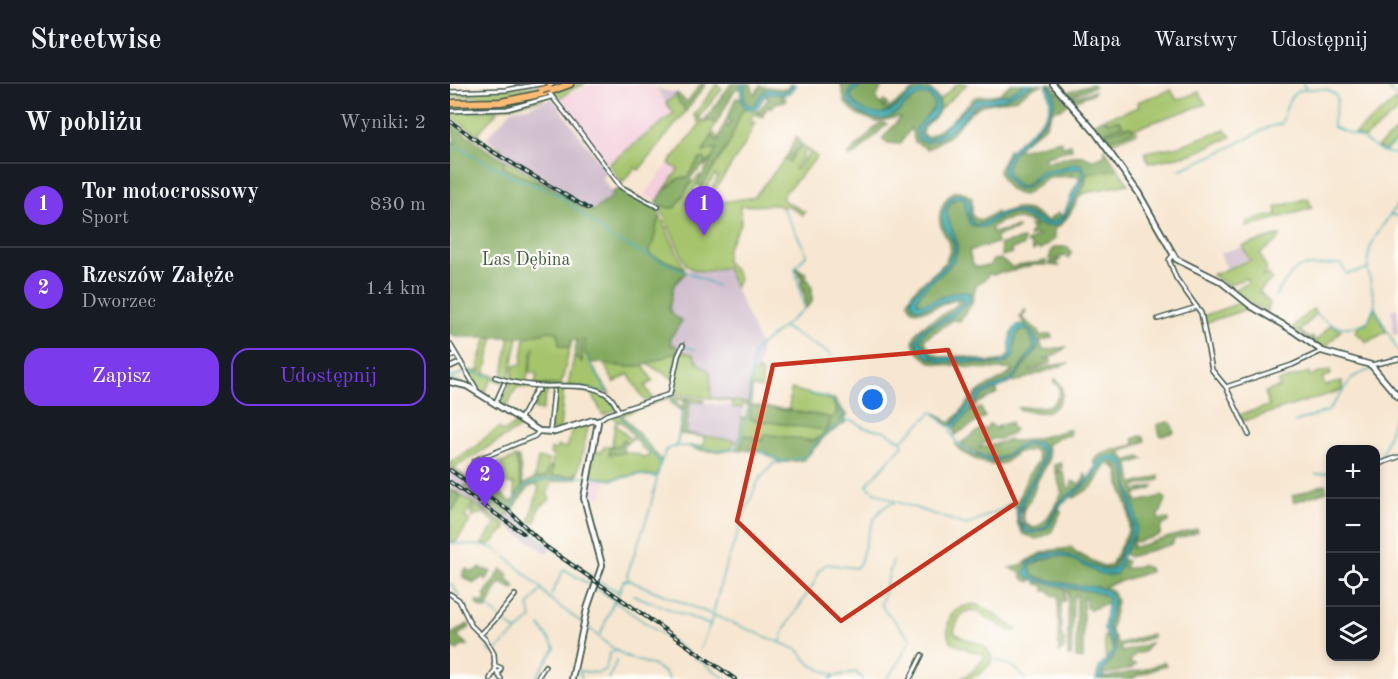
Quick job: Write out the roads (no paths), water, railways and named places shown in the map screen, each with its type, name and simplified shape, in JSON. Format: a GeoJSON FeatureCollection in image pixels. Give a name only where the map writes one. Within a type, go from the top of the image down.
{"type":"FeatureCollection","features":[{"type":"Feature","properties":{"kind":"main road"},"geometry":{"type":"LineString","coordinates":[[546,89],[560,84]]}},
{"type":"Feature","properties":{"kind":"main road"},"geometry":{"type":"LineString","coordinates":[[450,101],[489,100],[570,84]]}},
{"type":"Feature","properties":{"kind":"street"},"geometry":{"type":"LineString","coordinates":[[1053,84],[1095,132],[1138,192],[1173,255],[1182,263],[1220,281],[1251,306],[1322,351],[1371,365],[1398,359]]}},
{"type":"Feature","properties":{"kind":"street"},"geometry":{"type":"LineString","coordinates":[[450,92],[546,89]]}},
{"type":"Feature","properties":{"kind":"street"},"geometry":{"type":"LineString","coordinates":[[450,111],[507,109],[530,104],[546,89]]}},
{"type":"Feature","properties":{"kind":"street"},"geometry":{"type":"LineString","coordinates":[[546,89],[621,187],[654,202],[658,207]]}},
{"type":"Feature","properties":{"kind":"street"},"geometry":{"type":"LineString","coordinates":[[1173,255],[1169,260],[1176,278],[1204,321],[1212,370],[1226,387],[1249,435]]}},
{"type":"Feature","properties":{"kind":"street"},"geometry":{"type":"LineString","coordinates":[[1158,320],[1197,307]]}},
{"type":"Feature","properties":{"kind":"street"},"geometry":{"type":"LineString","coordinates":[[450,344],[476,391]]}},
{"type":"Feature","properties":{"kind":"street"},"geometry":{"type":"LineString","coordinates":[[450,382],[460,383],[476,391],[539,431],[550,433],[593,420],[597,421],[670,394],[678,356],[683,345]]}},
{"type":"Feature","properties":{"kind":"street"},"geometry":{"type":"LineString","coordinates":[[1226,387],[1297,363],[1322,351]]}},
{"type":"Feature","properties":{"kind":"street"},"geometry":{"type":"LineString","coordinates":[[450,357],[456,354]]}},
{"type":"Feature","properties":{"kind":"street"},"geometry":{"type":"LineString","coordinates":[[450,367],[461,362]]}},
{"type":"Feature","properties":{"kind":"street"},"geometry":{"type":"LineString","coordinates":[[1371,365],[1398,397]]}},
{"type":"Feature","properties":{"kind":"street"},"geometry":{"type":"LineString","coordinates":[[495,377],[514,383],[572,386],[597,391],[611,398],[619,411]]}},
{"type":"Feature","properties":{"kind":"street"},"geometry":{"type":"LineString","coordinates":[[495,404],[504,384]]}},
{"type":"Feature","properties":{"kind":"street"},"geometry":{"type":"LineString","coordinates":[[520,420],[536,390],[539,390]]}},
{"type":"Feature","properties":{"kind":"street"},"geometry":{"type":"LineString","coordinates":[[550,433],[554,390]]}},
{"type":"Feature","properties":{"kind":"street"},"geometry":{"type":"LineString","coordinates":[[573,679],[587,609],[602,565],[584,498],[597,421]]}},
{"type":"Feature","properties":{"kind":"street"},"geometry":{"type":"LineString","coordinates":[[466,481],[474,460],[535,436],[539,431]]}},
{"type":"Feature","properties":{"kind":"street"},"geometry":{"type":"LineString","coordinates":[[1380,464],[1398,457]]}},
{"type":"Feature","properties":{"kind":"street"},"geometry":{"type":"LineString","coordinates":[[450,594],[459,600],[471,625],[481,634],[492,650],[495,667],[501,679]]}},
{"type":"Feature","properties":{"kind":"street"},"geometry":{"type":"LineString","coordinates":[[481,634],[515,595]]}},
{"type":"Feature","properties":{"kind":"street"},"geometry":{"type":"LineString","coordinates":[[910,679],[922,655]]}},
{"type":"Feature","properties":{"kind":"street"},"geometry":{"type":"LineString","coordinates":[[537,679],[545,666]]}},
{"type":"Feature","properties":{"kind":"street"},"geometry":{"type":"LineString","coordinates":[[490,679],[495,667]]}},
{"type":"Feature","properties":{"kind":"water"},"geometry":{"type":"Polygon","coordinates":[[[741,84],[745,84],[744,101],[750,106],[754,105],[765,90],[785,91],[792,84],[796,85],[787,94],[766,94],[758,107],[752,110],[743,104],[741,84]]]}},
{"type":"Feature","properties":{"kind":"water"},"geometry":{"type":"Polygon","coordinates":[[[856,84],[863,84],[852,93],[852,101],[866,111],[878,114],[889,112],[916,92],[932,93],[937,99],[937,112],[920,134],[927,140],[939,133],[976,100],[1008,94],[1025,84],[1034,84],[1002,100],[975,105],[958,124],[944,135],[926,143],[918,139],[916,129],[934,108],[930,96],[914,98],[887,118],[874,118],[855,109],[847,100],[851,89],[856,84]]]}},
{"type":"Feature","properties":{"kind":"water"},"geometry":{"type":"Polygon","coordinates":[[[1047,84],[1054,92],[1055,101],[1052,110],[1012,155],[1007,171],[1015,183],[1025,186],[1043,171],[1075,163],[1082,165],[1085,171],[1079,190],[1065,215],[1058,224],[1046,226],[1010,213],[981,227],[975,226],[969,223],[964,199],[960,197],[952,201],[947,214],[957,243],[955,257],[946,270],[917,298],[918,303],[924,303],[957,292],[970,293],[970,301],[949,319],[926,330],[920,338],[934,357],[955,357],[995,363],[1005,361],[1010,356],[1013,330],[1020,324],[1032,331],[1038,344],[1014,379],[981,396],[961,421],[953,426],[977,396],[1014,375],[1034,348],[1033,339],[1028,330],[1019,332],[1015,339],[1014,357],[1002,365],[941,362],[925,355],[918,347],[916,340],[921,330],[946,317],[964,300],[959,297],[918,309],[913,306],[911,300],[913,294],[947,264],[954,251],[954,243],[943,221],[943,211],[948,201],[955,195],[960,193],[969,201],[970,219],[975,225],[982,224],[1006,211],[1018,211],[1046,223],[1057,220],[1064,212],[1081,177],[1082,168],[1045,174],[1024,189],[1013,186],[1003,173],[1004,163],[1013,147],[1043,119],[1048,111],[1050,99],[1047,84]]]}},
{"type":"Feature","properties":{"kind":"water"},"geometry":{"type":"Polygon","coordinates":[[[1038,442],[1045,450],[1044,461],[1024,499],[1020,512],[1021,522],[1029,530],[1034,531],[1046,526],[1060,502],[1085,482],[1104,457],[1119,458],[1125,462],[1127,467],[1136,529],[1116,574],[1105,575],[1067,557],[1057,556],[1044,558],[1030,566],[1031,574],[1035,578],[1109,591],[1114,601],[1108,626],[1116,651],[1102,672],[1101,679],[1096,679],[1099,668],[1113,648],[1104,629],[1108,598],[1091,591],[1035,581],[1025,574],[1028,565],[1047,554],[1067,554],[1101,570],[1111,571],[1117,565],[1122,548],[1129,539],[1133,522],[1124,468],[1119,462],[1106,460],[1093,479],[1060,506],[1049,527],[1037,533],[1027,533],[1019,524],[1017,513],[1025,492],[1037,471],[1042,452],[1034,446],[1027,445],[996,461],[987,460],[976,454],[999,458],[1019,446],[1038,442]]]}},
{"type":"Feature","properties":{"kind":"waterway"},"geometry":{"type":"LineString","coordinates":[[1303,84],[1306,89],[1326,89],[1336,95],[1337,104],[1333,127],[1361,138],[1382,152],[1398,141]]}},
{"type":"Feature","properties":{"kind":"waterway"},"geometry":{"type":"LineString","coordinates":[[1385,84],[1398,100]]}},
{"type":"Feature","properties":{"kind":"waterway"},"geometry":{"type":"LineString","coordinates":[[1179,170],[1221,152],[1269,127],[1281,124],[1288,102],[1294,94],[1306,89]]}},
{"type":"Feature","properties":{"kind":"waterway"},"geometry":{"type":"LineString","coordinates":[[453,144],[511,176],[561,196],[613,240]]}},
{"type":"Feature","properties":{"kind":"waterway"},"geometry":{"type":"LineString","coordinates":[[1384,152],[1398,155]]}},
{"type":"Feature","properties":{"kind":"waterway"},"geometry":{"type":"LineString","coordinates":[[1274,297],[1299,267],[1341,264],[1347,274],[1368,269],[1368,259],[1373,242],[1398,203]]}},
{"type":"Feature","properties":{"kind":"waterway"},"geometry":{"type":"LineString","coordinates":[[755,350],[804,309],[795,268],[807,254],[783,208]]}},
{"type":"Feature","properties":{"kind":"waterway"},"geometry":{"type":"LineString","coordinates":[[1391,215],[1398,216]]}},
{"type":"Feature","properties":{"kind":"waterway"},"geometry":{"type":"LineString","coordinates":[[617,241],[686,272]]}},
{"type":"Feature","properties":{"kind":"waterway"},"geometry":{"type":"LineString","coordinates":[[1315,312],[1327,322],[1340,327],[1368,321],[1375,304],[1368,270]]}},
{"type":"Feature","properties":{"kind":"waterway"},"geometry":{"type":"LineString","coordinates":[[690,273],[717,286]]}},
{"type":"Feature","properties":{"kind":"waterway"},"geometry":{"type":"LineString","coordinates":[[1375,307],[1398,351]]}},
{"type":"Feature","properties":{"kind":"waterway"},"geometry":{"type":"LineString","coordinates":[[783,327],[832,355]]}},
{"type":"Feature","properties":{"kind":"waterway"},"geometry":{"type":"LineString","coordinates":[[683,346],[696,350]]}},
{"type":"Feature","properties":{"kind":"waterway"},"geometry":{"type":"LineString","coordinates":[[749,404],[753,353]]}},
{"type":"Feature","properties":{"kind":"waterway"},"geometry":{"type":"LineString","coordinates":[[587,357],[607,393]]}},
{"type":"Feature","properties":{"kind":"waterway"},"geometry":{"type":"LineString","coordinates":[[672,392],[677,368]]}},
{"type":"Feature","properties":{"kind":"waterway"},"geometry":{"type":"LineString","coordinates":[[1294,422],[1328,411],[1353,377],[1371,369]]}},
{"type":"Feature","properties":{"kind":"waterway"},"geometry":{"type":"LineString","coordinates":[[469,371],[493,377]]}},
{"type":"Feature","properties":{"kind":"waterway"},"geometry":{"type":"LineString","coordinates":[[450,378],[465,372]]}},
{"type":"Feature","properties":{"kind":"waterway"},"geometry":{"type":"LineString","coordinates":[[450,380],[461,382]]}},
{"type":"Feature","properties":{"kind":"waterway"},"geometry":{"type":"LineString","coordinates":[[578,388],[600,392]]}},
{"type":"Feature","properties":{"kind":"waterway"},"geometry":{"type":"LineString","coordinates":[[808,393],[831,398],[842,413],[844,420]]}},
{"type":"Feature","properties":{"kind":"waterway"},"geometry":{"type":"LineString","coordinates":[[606,396],[615,406]]}},
{"type":"Feature","properties":{"kind":"waterway"},"geometry":{"type":"LineString","coordinates":[[672,396],[673,402],[683,412],[676,447]]}},
{"type":"Feature","properties":{"kind":"waterway"},"geometry":{"type":"LineString","coordinates":[[1380,457],[1396,412],[1397,398]]}},
{"type":"Feature","properties":{"kind":"waterway"},"geometry":{"type":"LineString","coordinates":[[748,406],[743,434],[735,448],[718,450],[683,446],[666,450],[660,465],[650,509],[627,575],[629,580],[635,583],[798,650],[811,665],[835,676]]}},
{"type":"Feature","properties":{"kind":"waterway"},"geometry":{"type":"LineString","coordinates":[[933,412],[947,426],[952,427]]}},
{"type":"Feature","properties":{"kind":"waterway"},"geometry":{"type":"LineString","coordinates":[[618,413],[660,463]]}},
{"type":"Feature","properties":{"kind":"waterway"},"geometry":{"type":"LineString","coordinates":[[633,595],[710,625],[724,571],[745,513],[758,481],[774,463],[804,457],[824,435],[844,421],[853,421],[865,428],[885,431],[901,441],[931,413]]}},
{"type":"Feature","properties":{"kind":"waterway"},"geometry":{"type":"LineString","coordinates":[[955,425],[950,431],[957,443],[975,454]]}},
{"type":"Feature","properties":{"kind":"waterway"},"geometry":{"type":"LineString","coordinates":[[895,501],[874,492],[867,486],[903,445],[902,442]]}},
{"type":"Feature","properties":{"kind":"waterway"},"geometry":{"type":"LineString","coordinates":[[753,451],[766,453],[780,461]]}},
{"type":"Feature","properties":{"kind":"waterway"},"geometry":{"type":"LineString","coordinates":[[1316,474],[1326,473]]}},
{"type":"Feature","properties":{"kind":"waterway"},"geometry":{"type":"LineString","coordinates":[[590,477],[612,480],[639,475],[656,477]]}},
{"type":"Feature","properties":{"kind":"waterway"},"geometry":{"type":"LineString","coordinates":[[585,477],[553,479],[529,485],[519,493],[512,510],[536,536],[595,579]]}},
{"type":"Feature","properties":{"kind":"waterway"},"geometry":{"type":"LineString","coordinates":[[781,641],[785,628],[813,585],[819,570],[827,564],[856,568],[860,563],[876,516],[889,504],[898,502],[966,525],[1015,503],[1018,504]]}},
{"type":"Feature","properties":{"kind":"waterway"},"geometry":{"type":"LineString","coordinates":[[450,543],[492,547],[502,554]]}},
{"type":"Feature","properties":{"kind":"waterway"},"geometry":{"type":"LineString","coordinates":[[506,557],[549,598],[582,623]]}},
{"type":"Feature","properties":{"kind":"waterway"},"geometry":{"type":"LineString","coordinates":[[886,679],[896,667],[911,639],[881,604],[893,560]]}},
{"type":"Feature","properties":{"kind":"waterway"},"geometry":{"type":"LineString","coordinates":[[551,595],[564,569],[592,586]]}},
{"type":"Feature","properties":{"kind":"waterway"},"geometry":{"type":"LineString","coordinates":[[618,596],[623,581],[628,580]]}},
{"type":"Feature","properties":{"kind":"waterway"},"geometry":{"type":"LineString","coordinates":[[600,582],[619,592]]}},
{"type":"Feature","properties":{"kind":"waterway"},"geometry":{"type":"LineString","coordinates":[[452,585],[460,596]]}},
{"type":"Feature","properties":{"kind":"waterway"},"geometry":{"type":"LineString","coordinates":[[596,588],[615,600]]}},
{"type":"Feature","properties":{"kind":"waterway"},"geometry":{"type":"LineString","coordinates":[[495,651],[532,618],[528,606],[542,589]]}},
{"type":"Feature","properties":{"kind":"waterway"},"geometry":{"type":"LineString","coordinates":[[600,635],[614,601],[726,679]]}},
{"type":"Feature","properties":{"kind":"waterway"},"geometry":{"type":"LineString","coordinates":[[484,604],[497,615]]}},
{"type":"Feature","properties":{"kind":"waterway"},"geometry":{"type":"LineString","coordinates":[[499,617],[516,631]]}},
{"type":"Feature","properties":{"kind":"waterway"},"geometry":{"type":"LineString","coordinates":[[586,625],[613,649],[630,658],[655,666],[669,679]]}},
{"type":"Feature","properties":{"kind":"waterway"},"geometry":{"type":"LineString","coordinates":[[700,649],[710,625]]}},
{"type":"Feature","properties":{"kind":"waterway"},"geometry":{"type":"LineString","coordinates":[[535,679],[555,648],[540,626]]}},
{"type":"Feature","properties":{"kind":"waterway"},"geometry":{"type":"LineString","coordinates":[[484,640],[491,653]]}},
{"type":"Feature","properties":{"kind":"waterway"},"geometry":{"type":"LineString","coordinates":[[582,679],[579,671],[598,673],[605,670],[610,653],[617,651]]}},
{"type":"Feature","properties":{"kind":"waterway"},"geometry":{"type":"LineString","coordinates":[[609,679],[617,659]]}},
{"type":"Feature","properties":{"kind":"waterway"},"geometry":{"type":"LineString","coordinates":[[997,660],[1015,668],[1025,679]]}},
{"type":"Feature","properties":{"kind":"waterway"},"geometry":{"type":"LineString","coordinates":[[830,679],[856,672],[863,679]]}},
{"type":"Feature","properties":{"kind":"railway"},"geometry":{"type":"LineString","coordinates":[[450,121],[490,150],[589,209]]}},
{"type":"Feature","properties":{"kind":"railway"},"geometry":{"type":"LineString","coordinates":[[450,470],[508,510],[545,546],[735,679]]}},
{"type":"Feature","properties":{"kind":"railway"},"geometry":{"type":"LineString","coordinates":[[450,482],[523,533]]}},
{"type":"Feature","properties":{"kind":"place","name":"Tor motocrossowy"},"geometry":{"type":"Point","coordinates":[704,236]}},
{"type":"Feature","properties":{"kind":"place","name":"Rzeszów Załęże"},"geometry":{"type":"Point","coordinates":[485,507]}},
{"type":"Feature","properties":{"kind":"park label","name":"Las Dębina"},"geometry":{"type":"Point","coordinates":[526,259]}}]}
